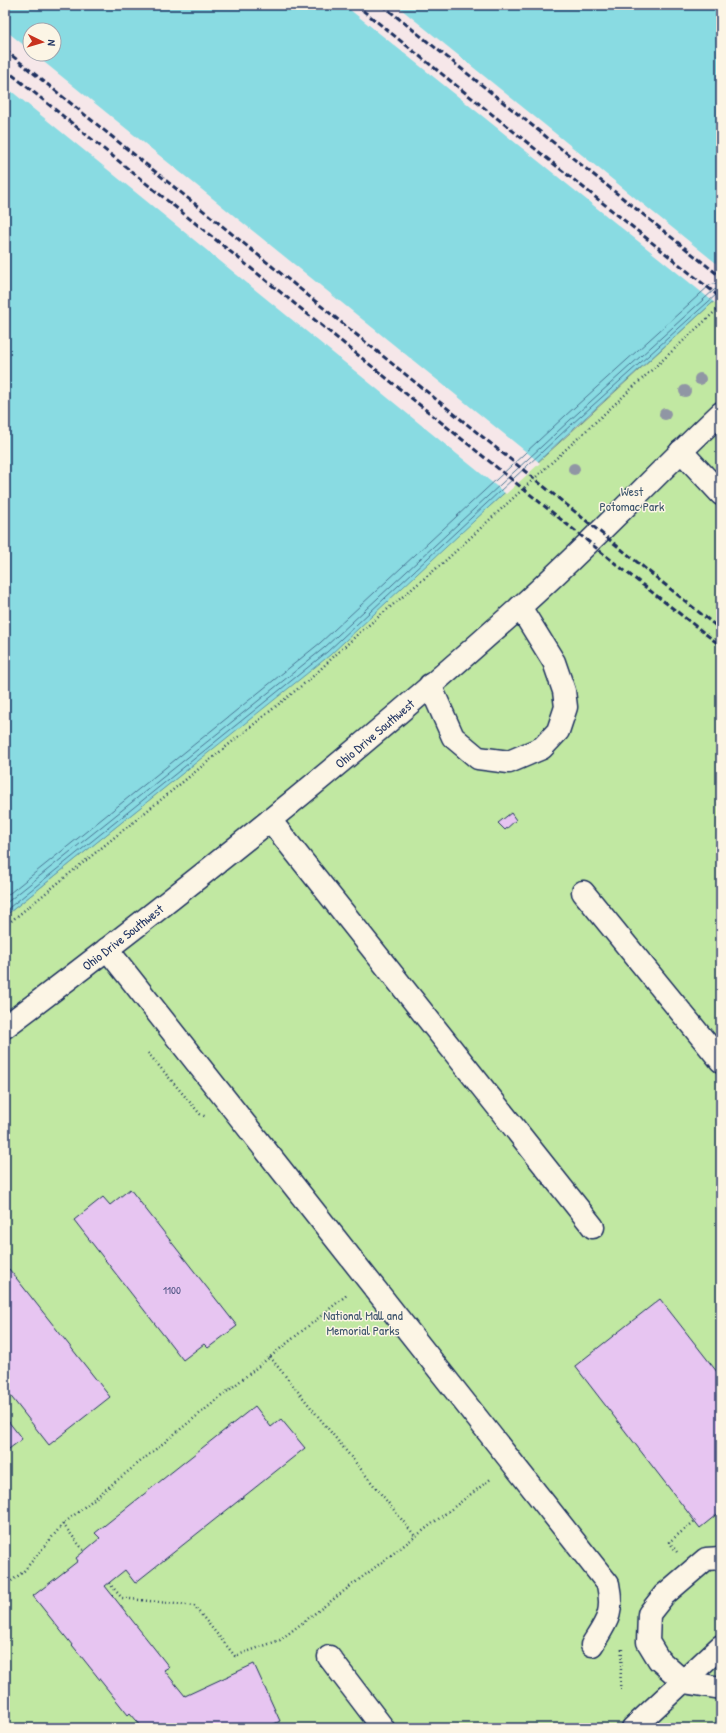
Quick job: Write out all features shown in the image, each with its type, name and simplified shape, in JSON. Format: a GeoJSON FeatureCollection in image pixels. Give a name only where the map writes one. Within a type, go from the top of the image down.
{"type":"FeatureCollection","features":[{"type":"Feature","properties":{"kind":"street","name":"Ohio Drive Southwest"},"geometry":{"type":"LineString","coordinates":[[5,1027],[210,871],[430,685],[520,607],[721,414]]}},
{"type":"Feature","properties":{"kind":"street"},"geometry":{"type":"LineString","coordinates":[[681,451],[721,494]]}},
{"type":"Feature","properties":{"kind":"street"},"geometry":{"type":"LineString","coordinates":[[430,685],[453,737],[478,758],[509,762],[542,748],[558,731],[566,707],[564,691],[554,662],[520,607]]}},
{"type":"Feature","properties":{"kind":"street"},"geometry":{"type":"LineString","coordinates":[[270,820],[593,1227]]}},
{"type":"Feature","properties":{"kind":"street"},"geometry":{"type":"LineString","coordinates":[[583,892],[721,1062]]}},
{"type":"Feature","properties":{"kind":"street"},"geometry":{"type":"LineString","coordinates":[[107,949],[608,1584],[612,1600],[608,1619],[592,1645]]}},
{"type":"Feature","properties":{"kind":"street"},"geometry":{"type":"LineString","coordinates":[[721,1558],[706,1559],[664,1595],[649,1614],[648,1642],[659,1660],[684,1682],[721,1688]]}},
{"type":"Feature","properties":{"kind":"street"},"geometry":{"type":"LineString","coordinates":[[633,1728],[721,1646]]}},
{"type":"Feature","properties":{"kind":"street"},"geometry":{"type":"LineString","coordinates":[[329,1657],[383,1728]]}},
{"type":"Feature","properties":{"kind":"path"},"geometry":{"type":"LineString","coordinates":[[5,926],[311,678],[358,634],[444,562],[721,306]]}},
{"type":"Feature","properties":{"kind":"path"},"geometry":{"type":"LineString","coordinates":[[148,1053],[200,1114],[213,1120]]}},
{"type":"Feature","properties":{"kind":"path"},"geometry":{"type":"LineString","coordinates":[[5,1586],[23,1572],[62,1524],[352,1290]]}},
{"type":"Feature","properties":{"kind":"path"},"geometry":{"type":"LineString","coordinates":[[270,1357],[415,1536]]}},
{"type":"Feature","properties":{"kind":"path"},"geometry":{"type":"LineString","coordinates":[[109,1583],[122,1598],[194,1606],[235,1656],[280,1640],[498,1473]]}},
{"type":"Feature","properties":{"kind":"path"},"geometry":{"type":"LineString","coordinates":[[62,1524],[84,1551]]}},
{"type":"Feature","properties":{"kind":"green space","name":"National Mall and Memorial Parks"},"geometry":{"type":"Polygon","coordinates":[[[721,295],[721,1728],[5,1728],[5,916],[190,767],[490,506],[721,295]]]}},
{"type":"Feature","properties":{"kind":"water"},"geometry":{"type":"Polygon","coordinates":[[[5,5],[721,5],[721,295],[575,427],[330,655],[5,916],[5,5]]]}},
{"type":"Feature","properties":{"kind":"pier"},"geometry":{"type":"Polygon","coordinates":[[[344,5],[396,5],[721,267],[721,298],[715,303],[344,5]]]}},
{"type":"Feature","properties":{"kind":"pier"},"geometry":{"type":"Polygon","coordinates":[[[5,30],[22,44],[22,62],[44,62],[540,463],[506,494],[5,86],[5,30]]]}},
{"type":"Feature","properties":{"kind":"building"},"geometry":{"type":"Polygon","coordinates":[[[511,813],[516,820],[505,830],[498,823],[511,813]]]}},
{"type":"Feature","properties":{"kind":"building"},"geometry":{"type":"Polygon","coordinates":[[[130,1189],[237,1326],[208,1348],[204,1344],[183,1360],[74,1220],[103,1197],[110,1205],[130,1189]]]}},
{"type":"Feature","properties":{"kind":"building"},"geometry":{"type":"Polygon","coordinates":[[[9,1269],[110,1397],[49,1445],[5,1389],[5,1272],[9,1269]]]}},
{"type":"Feature","properties":{"kind":"building"},"geometry":{"type":"Polygon","coordinates":[[[660,1299],[721,1377],[721,1511],[700,1528],[575,1366],[660,1299]]]}},
{"type":"Feature","properties":{"kind":"building"},"geometry":{"type":"Polygon","coordinates":[[[255,1406],[271,1427],[281,1419],[305,1448],[135,1583],[125,1570],[105,1586],[169,1667],[164,1670],[185,1696],[254,1664],[280,1721],[266,1728],[143,1728],[130,1713],[128,1715],[33,1596],[78,1561],[76,1558],[100,1538],[95,1533],[255,1406]]]}},
{"type":"Feature","properties":{"kind":"building"},"geometry":{"type":"Polygon","coordinates":[[[5,1417],[22,1439],[5,1452],[5,1417]]]}},
{"type":"Feature","properties":{"kind":"railway"},"geometry":{"type":"LineString","coordinates":[[356,5],[721,298]]}},
{"type":"Feature","properties":{"kind":"railway"},"geometry":{"type":"LineString","coordinates":[[382,5],[721,277]]}},
{"type":"Feature","properties":{"kind":"railway"},"geometry":{"type":"LineString","coordinates":[[5,50],[721,630]]}},
{"type":"Feature","properties":{"kind":"railway"},"geometry":{"type":"LineString","coordinates":[[5,69],[616,564],[721,646]]}},
{"type":"Feature","properties":{"kind":"park label","name":"West Potomac Park"},"geometry":{"type":"Point","coordinates":[632,498]}}]}
